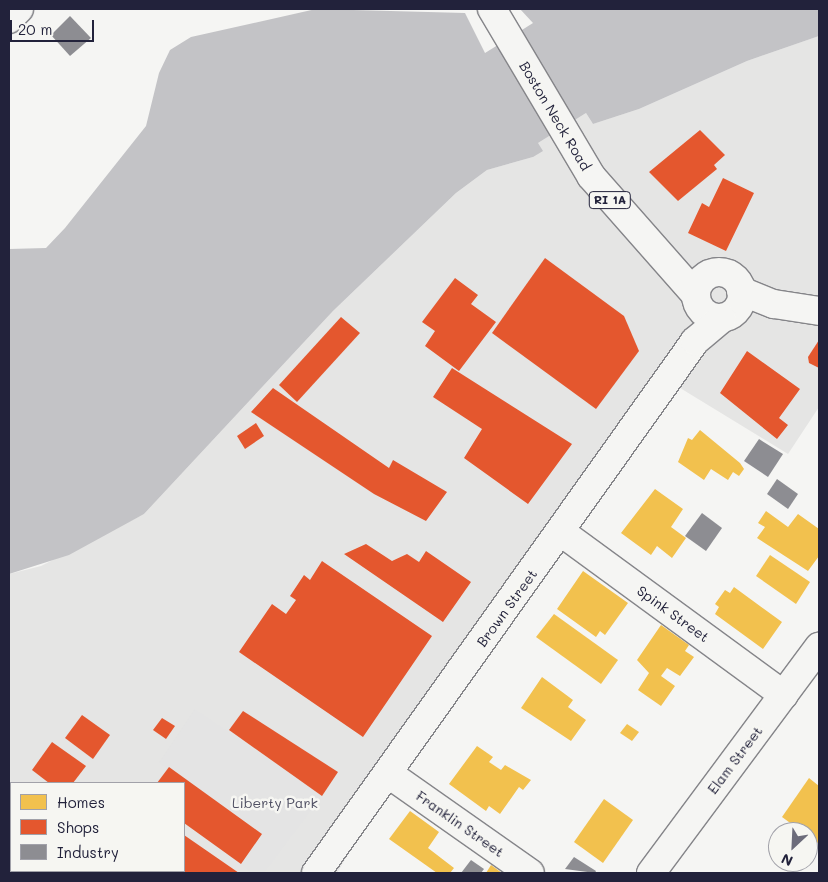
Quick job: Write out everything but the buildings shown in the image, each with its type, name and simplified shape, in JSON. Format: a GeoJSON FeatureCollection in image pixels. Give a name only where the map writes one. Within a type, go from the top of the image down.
{"type":"FeatureCollection","features":[{"type":"Feature","properties":{"kind":"main road"},"geometry":{"type":"LineString","coordinates":[[9,19],[19,9]]}},
{"type":"Feature","properties":{"kind":"main road","name":"Boston Neck Road"},"geometry":{"type":"LineString","coordinates":[[492,9],[591,176],[639,236],[667,262],[717,300]]}},
{"type":"Feature","properties":{"kind":"main road"},"geometry":{"type":"LineString","coordinates":[[717,300],[774,304],[819,311]]}},
{"type":"Feature","properties":{"kind":"main road","name":"Brown Street"},"geometry":{"type":"LineString","coordinates":[[316,873],[389,774],[695,341],[717,300]]}},
{"type":"Feature","properties":{"kind":"main road","name":"Spink Street"},"geometry":{"type":"LineString","coordinates":[[561,532],[784,695]]}},
{"type":"Feature","properties":{"kind":"main road","name":"Elam Street"},"geometry":{"type":"LineString","coordinates":[[651,873],[819,647]]}},
{"type":"Feature","properties":{"kind":"main road","name":"Franklin Street"},"geometry":{"type":"LineString","coordinates":[[389,774],[530,873]]}},
{"type":"Feature","properties":{"kind":"shaded area"},"geometry":{"type":"Polygon","coordinates":[[[316,9],[465,13],[485,53],[533,23],[520,9],[819,9],[819,36],[747,61],[639,109],[593,124],[586,113],[538,143],[543,151],[533,157],[487,170],[456,193],[333,311],[144,514],[69,555],[9,574],[9,249],[46,248],[65,228],[146,126],[159,73],[170,50],[191,37],[316,9]]]}},
{"type":"Feature","properties":{"kind":"shaded area"},"geometry":{"type":"Polygon","coordinates":[[[819,36],[819,407],[788,454],[667,380],[394,777],[337,873],[9,873],[9,574],[41,566],[144,514],[333,311],[456,193],[487,170],[533,157],[538,143],[586,113],[593,124],[639,109],[747,61],[819,36]]]}},
{"type":"Feature","properties":{"kind":"green space","name":"Liberty Park"},"geometry":{"type":"Polygon","coordinates":[[[195,709],[322,796],[264,873],[251,873],[241,864],[262,834],[159,763],[195,709]]]}}]}
